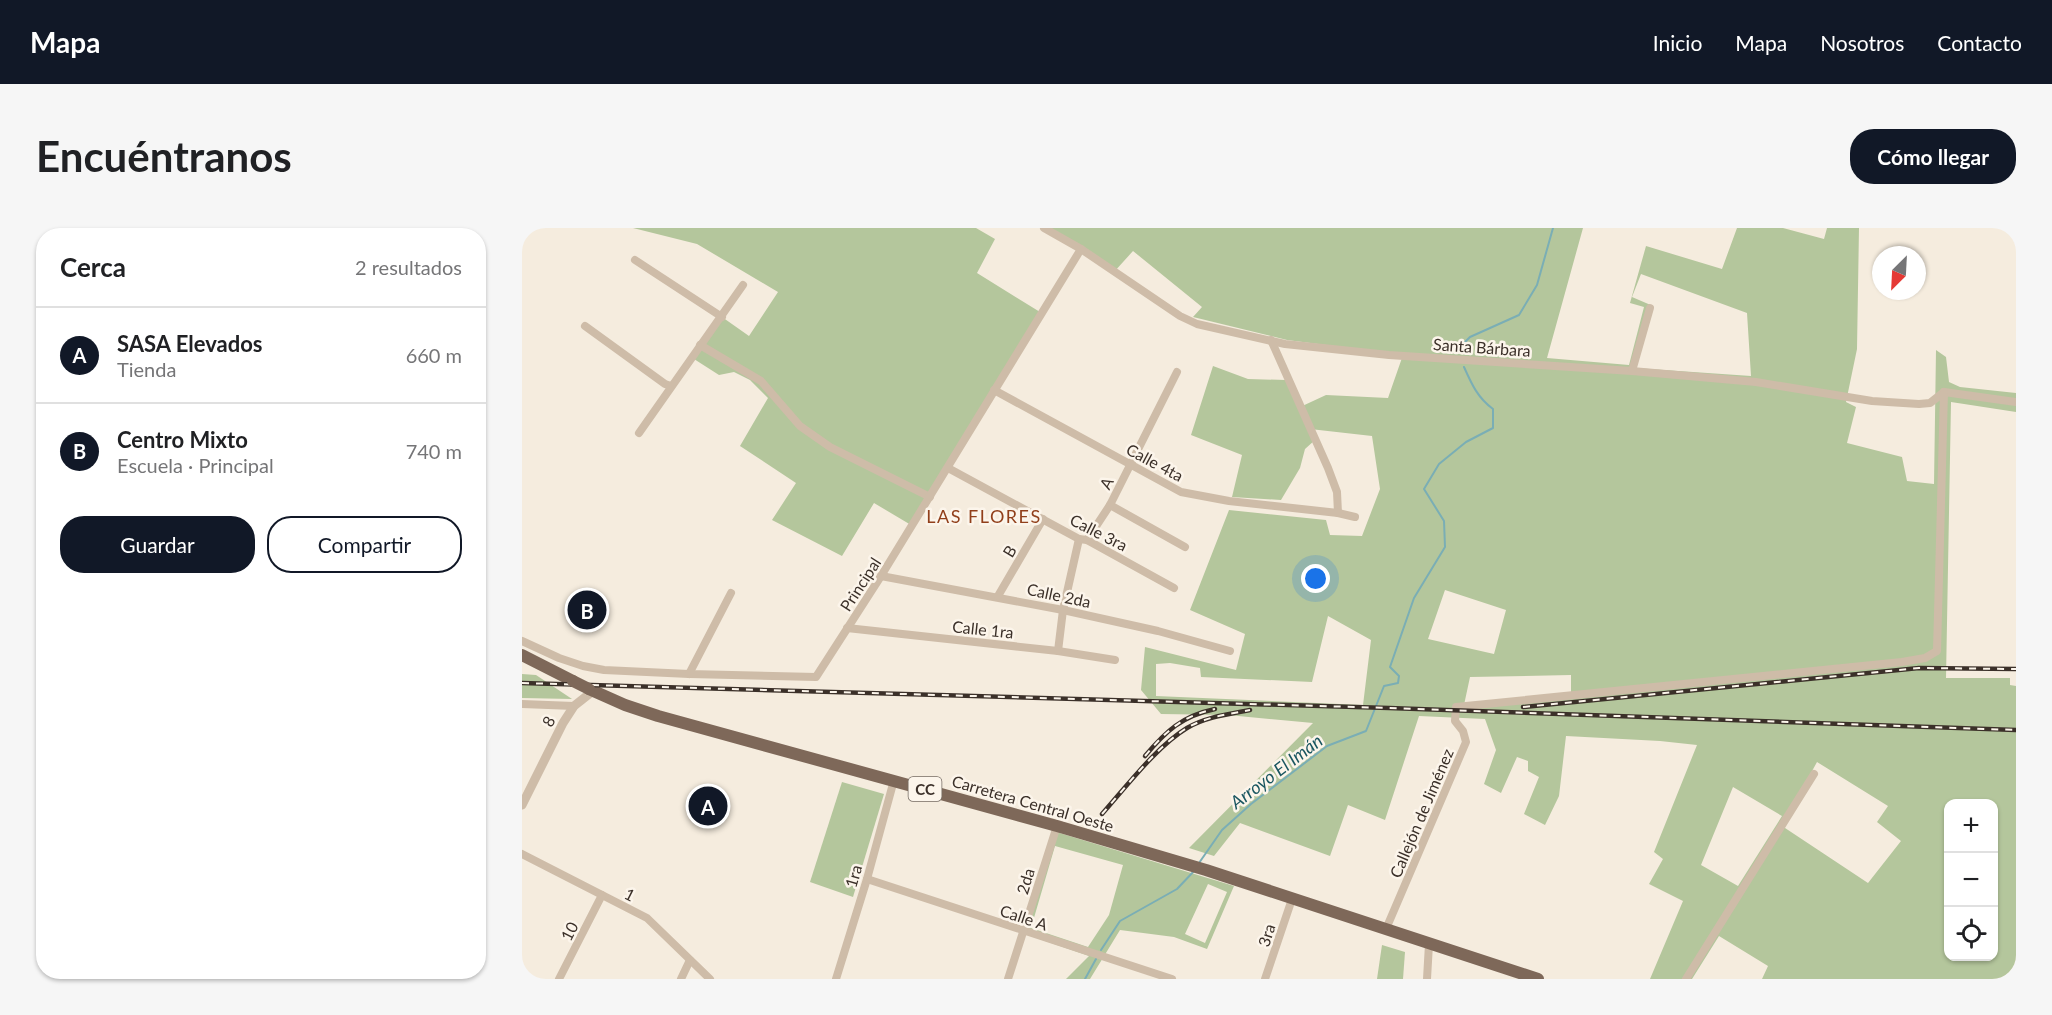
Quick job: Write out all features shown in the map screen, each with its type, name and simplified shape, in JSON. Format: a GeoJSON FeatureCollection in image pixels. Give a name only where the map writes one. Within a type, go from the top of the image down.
{"type":"FeatureCollection","features":[{"type":"Feature","properties":{"kind":"main road","name":"Carretera Central Oeste"},"geometry":{"type":"LineString","coordinates":[[522,655],[591,690],[651,714],[894,780],[1206,870],[1538,979]]}},
{"type":"Feature","properties":{"kind":"street","name":"Santa Bárbara"},"geometry":{"type":"LineString","coordinates":[[1044,228],[1081,249],[1180,316],[1197,324],[1285,344],[1389,355],[1632,371],[1756,382],[1872,401],[1930,403],[1944,392]]}},
{"type":"Feature","properties":{"kind":"street","name":"Principal"},"geometry":{"type":"LineString","coordinates":[[522,641],[583,666],[604,670],[816,677],[948,468],[1081,249]]}},
{"type":"Feature","properties":{"kind":"street"},"geometry":{"type":"LineString","coordinates":[[635,260],[722,317]]}},
{"type":"Feature","properties":{"kind":"street"},"geometry":{"type":"LineString","coordinates":[[639,433],[743,285]]}},
{"type":"Feature","properties":{"kind":"street"},"geometry":{"type":"LineString","coordinates":[[1632,371],[1650,308]]}},
{"type":"Feature","properties":{"kind":"street"},"geometry":{"type":"LineString","coordinates":[[585,326],[671,386]]}},
{"type":"Feature","properties":{"kind":"street"},"geometry":{"type":"LineString","coordinates":[[1271,340],[1328,468],[1337,492],[1338,513]]}},
{"type":"Feature","properties":{"kind":"street"},"geometry":{"type":"LineString","coordinates":[[700,345],[761,381],[800,426],[830,447],[930,497]]}},
{"type":"Feature","properties":{"kind":"street","name":"A"},"geometry":{"type":"LineString","coordinates":[[1058,651],[1063,610],[1083,539],[1110,506],[1177,372]]}},
{"type":"Feature","properties":{"kind":"street","name":"Calle 4ta"},"geometry":{"type":"LineString","coordinates":[[994,390],[1181,492],[1229,501],[1338,513],[1355,517]]}},
{"type":"Feature","properties":{"kind":"street"},"geometry":{"type":"LineString","coordinates":[[1944,392],[2016,402]]}},
{"type":"Feature","properties":{"kind":"street","name":"Callejón de Jiménez"},"geometry":{"type":"LineString","coordinates":[[1386,929],[1466,742],[1463,731],[1455,721],[1456,707],[1902,662],[1925,658],[1937,651],[1944,392]]}},
{"type":"Feature","properties":{"kind":"street","name":"Calle 3ra"},"geometry":{"type":"LineString","coordinates":[[948,468],[1174,588]]}},
{"type":"Feature","properties":{"kind":"street"},"geometry":{"type":"LineString","coordinates":[[1110,506],[1185,547]]}},
{"type":"Feature","properties":{"kind":"street","name":"B"},"geometry":{"type":"LineString","coordinates":[[998,596],[1043,519]]}},
{"type":"Feature","properties":{"kind":"street","name":"Calle 2da"},"geometry":{"type":"LineString","coordinates":[[881,576],[998,596],[1158,631],[1230,651]]}},
{"type":"Feature","properties":{"kind":"street"},"geometry":{"type":"LineString","coordinates":[[689,674],[731,593]]}},
{"type":"Feature","properties":{"kind":"street","name":"Calle 1ra"},"geometry":{"type":"LineString","coordinates":[[847,628],[1058,651],[1115,660]]}},
{"type":"Feature","properties":{"kind":"street","name":"8"},"geometry":{"type":"LineString","coordinates":[[522,805],[563,723],[574,706],[591,690]]}},
{"type":"Feature","properties":{"kind":"street"},"geometry":{"type":"LineString","coordinates":[[522,704],[574,706]]}},
{"type":"Feature","properties":{"kind":"street"},"geometry":{"type":"LineString","coordinates":[[1686,979],[1814,774]]}},
{"type":"Feature","properties":{"kind":"street","name":"1ra"},"geometry":{"type":"LineString","coordinates":[[836,979],[894,780]]}},
{"type":"Feature","properties":{"kind":"street","name":"2da"},"geometry":{"type":"LineString","coordinates":[[1008,979],[1057,826]]}},
{"type":"Feature","properties":{"kind":"street","name":"1"},"geometry":{"type":"LineString","coordinates":[[522,854],[647,918],[710,979]]}},
{"type":"Feature","properties":{"kind":"street","name":"Calle A"},"geometry":{"type":"LineString","coordinates":[[867,879],[1172,979]]}},
{"type":"Feature","properties":{"kind":"street","name":"10"},"geometry":{"type":"LineString","coordinates":[[560,979],[602,895]]}},
{"type":"Feature","properties":{"kind":"street","name":"3ra"},"geometry":{"type":"LineString","coordinates":[[1265,979],[1292,899]]}},
{"type":"Feature","properties":{"kind":"street"},"geometry":{"type":"LineString","coordinates":[[1427,979],[1429,944]]}},
{"type":"Feature","properties":{"kind":"street"},"geometry":{"type":"LineString","coordinates":[[681,979],[690,960]]}},
{"type":"Feature","properties":{"kind":"street"},"geometry":{"type":"LineString","coordinates":[[522,976],[527,979]]}},
{"type":"Feature","properties":{"kind":"green space"},"geometry":{"type":"Polygon","coordinates":[[[633,228],[976,228],[995,239],[977,273],[1040,312],[911,525],[874,503],[842,556],[772,520],[796,483],[740,446],[768,398],[750,380],[734,372],[719,375],[694,359],[722,317],[749,336],[778,292],[697,244],[633,228]]]}},
{"type":"Feature","properties":{"kind":"green space"},"geometry":{"type":"Polygon","coordinates":[[[1042,228],[1583,228],[1547,358],[1629,365],[1644,307],[1630,303],[1646,246],[1722,269],[1737,228],[1783,228],[1824,239],[1827,228],[1859,228],[1857,349],[1846,402],[1856,407],[1847,443],[1902,457],[1907,481],[1934,484],[1936,350],[1946,357],[1949,382],[1960,387],[2016,393],[2016,412],[1951,402],[1946,678],[2010,678],[2010,685],[2016,686],[2016,979],[1762,979],[1768,966],[1719,936],[1692,979],[1650,979],[1683,901],[1649,884],[1663,859],[1654,852],[1697,745],[1566,736],[1559,796],[1545,825],[1524,814],[1539,777],[1528,771],[1528,761],[1517,757],[1501,793],[1484,784],[1496,750],[1485,719],[1419,716],[1385,820],[1348,805],[1330,856],[1240,823],[1214,856],[1189,848],[1313,723],[1228,715],[1161,714],[1141,690],[1145,647],[1236,670],[1245,634],[1190,610],[1229,510],[1326,520],[1330,535],[1362,536],[1380,489],[1372,436],[1310,429],[1315,440],[1305,449],[1300,468],[1281,500],[1232,497],[1242,455],[1191,435],[1213,366],[1248,379],[1286,380],[1298,408],[1326,395],[1388,398],[1403,355],[1287,340],[1193,317],[1202,307],[1133,251],[1114,272],[1042,228]],[[1641,274],[1632,297],[1653,306],[1635,368],[1751,376],[1747,313],[1641,274]],[[1445,590],[1428,639],[1494,654],[1506,610],[1445,590]],[[1328,616],[1312,682],[1201,677],[1200,668],[1170,663],[1156,664],[1156,696],[1363,705],[1371,640],[1328,616]],[[1571,675],[1470,677],[1464,705],[1571,695],[1571,675]],[[1817,762],[1782,826],[1868,883],[1901,841],[1877,822],[1888,806],[1817,762]],[[1733,787],[1701,865],[1738,886],[1782,816],[1733,787]]]}},
{"type":"Feature","properties":{"kind":"green space"},"geometry":{"type":"Polygon","coordinates":[[[522,674],[536,675],[572,699],[522,698],[522,674]]]}},
{"type":"Feature","properties":{"kind":"green space"},"geometry":{"type":"Polygon","coordinates":[[[842,782],[884,794],[853,897],[810,882],[842,782]]]}},
{"type":"Feature","properties":{"kind":"green space"},"geometry":{"type":"Polygon","coordinates":[[[1053,831],[1234,886],[1207,949],[1174,937],[1120,930],[1090,979],[1066,979],[1089,956],[1022,933],[1053,831]],[[1055,846],[1031,928],[1088,947],[1109,915],[1123,865],[1055,846]],[[1208,884],[1185,934],[1205,943],[1227,892],[1208,884]]]}},
{"type":"Feature","properties":{"kind":"green space"},"geometry":{"type":"Polygon","coordinates":[[[1382,945],[1405,952],[1403,979],[1377,979],[1382,945]]]}},
{"type":"Feature","properties":{"kind":"waterway","name":"Arroyo El Imán"},"geometry":{"type":"LineString","coordinates":[[1463,353],[1462,345],[1470,337],[1519,315],[1537,285],[1553,228]]}},
{"type":"Feature","properties":{"kind":"waterway","name":"Arroyo El Imán"},"geometry":{"type":"LineString","coordinates":[[1199,863],[1222,830],[1251,804],[1327,746],[1366,731],[1384,686],[1398,683],[1399,676],[1390,667],[1414,598],[1445,547],[1444,521],[1424,489],[1439,464],[1466,442],[1493,428],[1493,409],[1476,391],[1464,367]]}},
{"type":"Feature","properties":{"kind":"waterway","name":"Arroyo El Imán"},"geometry":{"type":"LineString","coordinates":[[1101,950],[1120,921],[1177,889],[1195,870]]}},
{"type":"Feature","properties":{"kind":"waterway","name":"Arroyo El Imán"},"geometry":{"type":"LineString","coordinates":[[1085,979],[1096,959]]}},
{"type":"Feature","properties":{"kind":"railway"},"geometry":{"type":"LineString","coordinates":[[1523,707],[1919,668],[2016,669]]}},
{"type":"Feature","properties":{"kind":"railway"},"geometry":{"type":"LineString","coordinates":[[522,683],[1389,708],[2016,730]]}},
{"type":"Feature","properties":{"kind":"railway"},"geometry":{"type":"LineString","coordinates":[[1145,756],[1160,739],[1184,720],[1215,709]]}},
{"type":"Feature","properties":{"kind":"railway"},"geometry":{"type":"LineString","coordinates":[[1102,814],[1164,745],[1187,728],[1217,716],[1250,710]]}},
{"type":"Feature","properties":{"kind":"place","name":"Centro Mixto"},"geometry":{"type":"Point","coordinates":[587,610]}},
{"type":"Feature","properties":{"kind":"place","name":"SASA Elevados"},"geometry":{"type":"Point","coordinates":[708,806]}},
{"type":"Feature","properties":{"kind":"district","name":"LAS FLORES"},"geometry":{"type":"Point","coordinates":[984,516]}}]}
